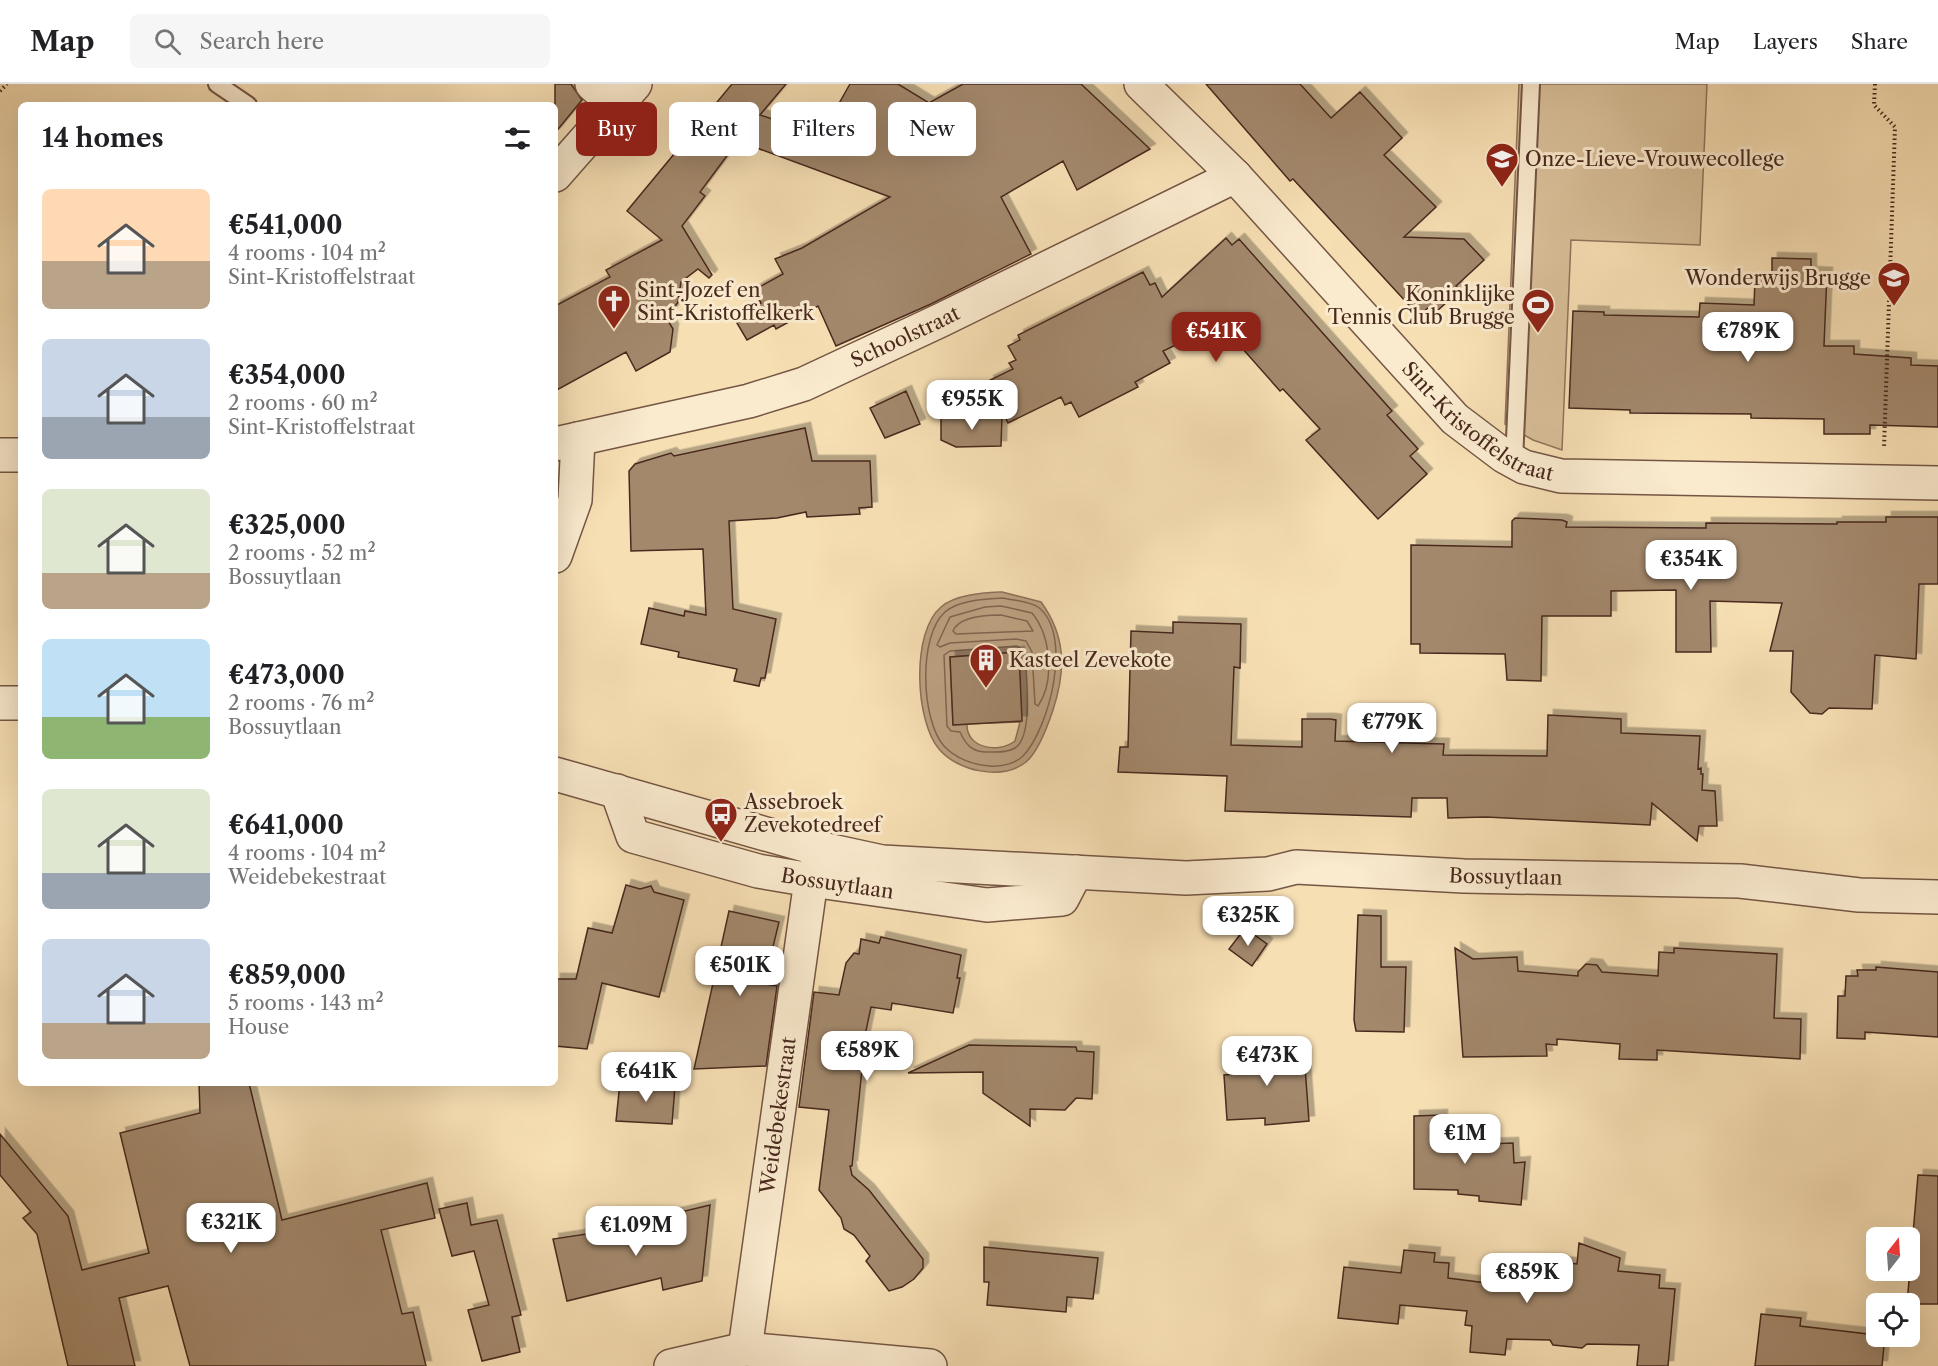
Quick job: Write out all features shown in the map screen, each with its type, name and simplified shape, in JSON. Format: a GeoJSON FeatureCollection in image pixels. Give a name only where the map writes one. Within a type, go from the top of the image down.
{"type":"FeatureCollection","features":[{"type":"Feature","properties":{"kind":"street","name":"Sint-Kristoffelstraat"},"geometry":{"type":"LineString","coordinates":[[1141,84],[1235,176],[1455,419],[1514,462],[1561,476],[1938,483]]}},
{"type":"Feature","properties":{"kind":"street"},"geometry":{"type":"LineString","coordinates":[[558,171],[614,91]]}},
{"type":"Feature","properties":{"kind":"street","name":"Schoolstraat"},"geometry":{"type":"LineString","coordinates":[[567,442],[749,401],[804,384],[950,316],[1235,176]]}},
{"type":"Feature","properties":{"kind":"street"},"geometry":{"type":"LineString","coordinates":[[558,548],[575,500],[567,442]]}},
{"type":"Feature","properties":{"kind":"street"},"geometry":{"type":"LineString","coordinates":[[0,455],[18,455]]}},
{"type":"Feature","properties":{"kind":"street"},"geometry":{"type":"LineString","coordinates":[[0,703],[18,703]]}},
{"type":"Feature","properties":{"kind":"street","name":"Bossuytlaan"},"geometry":{"type":"LineString","coordinates":[[558,775],[825,849],[882,862],[1186,878],[1268,874],[1296,867],[1464,876],[1740,881],[1859,895],[1938,897]]}},
{"type":"Feature","properties":{"kind":"street","name":"Bossuytlaan"},"geometry":{"type":"LineString","coordinates":[[617,791],[633,837],[758,871],[987,905],[1062,899],[1076,872]]}},
{"type":"Feature","properties":{"kind":"street","name":"Weidebekestraat"},"geometry":{"type":"LineString","coordinates":[[745,1348],[811,880],[825,849]]}},
{"type":"Feature","properties":{"kind":"street"},"geometry":{"type":"LineString","coordinates":[[671,1366],[745,1348],[930,1366]]}},
{"type":"Feature","properties":{"kind":"lane"},"geometry":{"type":"LineString","coordinates":[[217,84],[244,102]]}},
{"type":"Feature","properties":{"kind":"lane"},"geometry":{"type":"LineString","coordinates":[[1514,462],[1531,84]]}},
{"type":"Feature","properties":{"kind":"path"},"geometry":{"type":"LineString","coordinates":[[0,91],[7,84]]}},
{"type":"Feature","properties":{"kind":"path"},"geometry":{"type":"LineString","coordinates":[[1875,84],[1874,105],[1895,127],[1883,482]]}},
{"type":"Feature","properties":{"kind":"shaded area","name":"Koninklijke Tennis Club Brugge"},"geometry":{"type":"Polygon","coordinates":[[[1519,84],[1707,84],[1700,245],[1571,240],[1562,450],[1533,440],[1505,424],[1519,84]]]}},
{"type":"Feature","properties":{"kind":"water"},"geometry":{"type":"Polygon","coordinates":[[[1002,592],[1041,602],[1055,628],[1062,667],[1053,710],[1042,738],[1031,757],[1016,768],[993,772],[980,771],[968,768],[947,757],[931,736],[921,698],[921,656],[931,619],[941,607],[962,597],[1002,592]],[[1019,652],[950,657],[953,725],[967,724],[972,739],[984,746],[1000,747],[1015,741],[1020,722],[971,724],[1019,652]]]}},
{"type":"Feature","properties":{"kind":"building"},"geometry":{"type":"Polygon","coordinates":[[[555,84],[571,84],[582,100],[576,102],[576,107],[558,129],[558,102],[555,102],[555,84]]]}},
{"type":"Feature","properties":{"kind":"building"},"geometry":{"type":"Polygon","coordinates":[[[732,84],[786,84],[760,115],[771,119],[771,153],[759,149],[759,102],[717,102],[732,84]]]}},
{"type":"Feature","properties":{"kind":"building"},"geometry":{"type":"Polygon","coordinates":[[[850,84],[898,84],[927,102],[888,102],[888,156],[976,156],[976,102],[931,102],[963,84],[1081,84],[1150,149],[1077,190],[1063,161],[1001,197],[1031,254],[931,304],[836,346],[818,306],[776,329],[774,325],[747,340],[734,318],[761,303],[754,290],[783,274],[775,259],[802,248],[890,197],[779,156],[876,156],[876,102],[840,102],[850,84]]]}},
{"type":"Feature","properties":{"kind":"building"},"geometry":{"type":"Polygon","coordinates":[[[1206,84],[1300,84],[1331,118],[1360,92],[1402,138],[1384,155],[1436,207],[1404,237],[1464,239],[1484,260],[1456,286],[1460,290],[1436,312],[1430,306],[1419,316],[1293,179],[1290,181],[1206,84]]]}},
{"type":"Feature","properties":{"kind":"building"},"geometry":{"type":"Polygon","coordinates":[[[672,156],[727,156],[700,192],[705,196],[682,226],[712,275],[709,278],[698,269],[681,282],[678,302],[667,319],[673,329],[670,352],[636,371],[626,352],[558,389],[558,304],[610,277],[606,270],[662,240],[627,211],[672,156]]]}},
{"type":"Feature","properties":{"kind":"building"},"geometry":{"type":"Polygon","coordinates":[[[1226,238],[1232,245],[1239,239],[1392,411],[1387,415],[1418,449],[1410,456],[1427,474],[1378,519],[1306,440],[1320,429],[1283,389],[1280,391],[1218,321],[1210,329],[1163,351],[1170,363],[1135,382],[1138,387],[1079,417],[1071,402],[1065,405],[1061,397],[1008,423],[988,381],[1013,369],[1009,363],[1016,360],[1008,346],[1020,340],[1018,335],[1143,272],[1150,285],[1155,283],[1162,297],[1226,238]]]}},
{"type":"Feature","properties":{"kind":"building"},"geometry":{"type":"Polygon","coordinates":[[[1772,258],[1811,259],[1811,272],[1827,273],[1824,346],[1854,346],[1854,354],[1911,358],[1911,365],[1938,366],[1938,427],[1870,425],[1870,434],[1824,434],[1824,419],[1751,418],[1751,414],[1630,413],[1630,410],[1569,408],[1573,311],[1604,312],[1604,315],[1699,317],[1700,303],[1754,305],[1755,279],[1772,280],[1772,258]]]}},
{"type":"Feature","properties":{"kind":"building"},"geometry":{"type":"Polygon","coordinates":[[[906,391],[920,424],[885,438],[870,408],[906,391]]]}},
{"type":"Feature","properties":{"kind":"building"},"geometry":{"type":"Polygon","coordinates":[[[941,415],[1002,416],[1001,446],[956,447],[941,440],[941,415]]]}},
{"type":"Feature","properties":{"kind":"building"},"geometry":{"type":"Polygon","coordinates":[[[805,428],[812,461],[870,461],[872,507],[859,508],[860,514],[807,517],[806,512],[777,518],[729,521],[733,609],[776,619],[765,678],[761,678],[759,686],[734,681],[737,669],[678,657],[679,652],[641,644],[649,608],[684,616],[685,611],[706,615],[703,549],[631,551],[629,471],[635,464],[671,453],[674,456],[805,428]]]}},
{"type":"Feature","properties":{"kind":"building"},"geometry":{"type":"Polygon","coordinates":[[[1886,517],[1938,517],[1938,584],[1919,584],[1916,659],[1875,655],[1872,709],[1829,708],[1822,714],[1810,713],[1791,692],[1793,651],[1770,651],[1782,603],[1710,601],[1711,652],[1676,652],[1676,590],[1611,591],[1611,616],[1542,616],[1541,681],[1507,680],[1505,654],[1420,653],[1420,644],[1411,644],[1411,545],[1512,547],[1512,521],[1515,518],[1562,520],[1567,522],[1566,527],[1706,528],[1706,523],[1886,522],[1886,517]]]}},
{"type":"Feature","properties":{"kind":"building"},"geometry":{"type":"Polygon","coordinates":[[[1173,622],[1241,624],[1240,668],[1234,667],[1231,745],[1302,747],[1302,719],[1330,719],[1336,720],[1335,741],[1444,744],[1443,755],[1547,756],[1548,715],[1621,719],[1621,733],[1700,736],[1698,769],[1701,768],[1701,774],[1703,774],[1702,790],[1715,791],[1717,826],[1699,826],[1697,841],[1652,803],[1650,825],[1486,817],[1448,818],[1447,798],[1412,798],[1411,817],[1225,811],[1227,776],[1118,772],[1120,747],[1128,747],[1131,631],[1173,633],[1173,622]]]}},
{"type":"Feature","properties":{"kind":"building","name":"Kasteel Zevekote"},"geometry":{"type":"Polygon","coordinates":[[[1019,652],[1022,721],[953,725],[950,657],[1019,652]]]}},
{"type":"Feature","properties":{"kind":"building"},"geometry":{"type":"Polygon","coordinates":[[[626,885],[640,889],[651,886],[654,892],[684,900],[659,997],[602,983],[587,1049],[558,1046],[558,979],[576,979],[588,928],[612,933],[626,885]]]}},
{"type":"Feature","properties":{"kind":"building"},"geometry":{"type":"Polygon","coordinates":[[[729,911],[779,922],[764,984],[777,986],[766,1066],[694,1069],[729,911]]]}},
{"type":"Feature","properties":{"kind":"building"},"geometry":{"type":"Polygon","coordinates":[[[1358,915],[1381,916],[1381,967],[1406,967],[1404,1032],[1356,1031],[1354,1020],[1358,915]]]}},
{"type":"Feature","properties":{"kind":"building"},"geometry":{"type":"Polygon","coordinates":[[[1245,928],[1267,944],[1252,966],[1229,949],[1245,928]]]}},
{"type":"Feature","properties":{"kind":"building"},"geometry":{"type":"Polygon","coordinates":[[[881,937],[961,955],[957,978],[960,978],[953,1013],[892,1003],[891,1010],[871,1007],[860,1059],[863,1060],[852,1166],[850,1166],[852,1175],[869,1190],[923,1259],[923,1268],[914,1279],[902,1287],[889,1291],[866,1261],[870,1256],[854,1235],[844,1229],[841,1218],[819,1190],[829,1110],[799,1107],[814,992],[839,995],[846,963],[854,953],[859,954],[861,939],[879,943],[881,937]]]}},
{"type":"Feature","properties":{"kind":"building"},"geometry":{"type":"Polygon","coordinates":[[[1455,948],[1473,959],[1517,957],[1518,971],[1578,976],[1578,972],[1586,964],[1597,965],[1602,972],[1658,976],[1659,952],[1674,953],[1674,948],[1777,954],[1774,1018],[1801,1019],[1800,1059],[1657,1050],[1657,1060],[1619,1059],[1620,1044],[1557,1039],[1557,1045],[1546,1044],[1547,1056],[1463,1057],[1455,948]]]}},
{"type":"Feature","properties":{"kind":"building"},"geometry":{"type":"Polygon","coordinates":[[[1876,967],[1938,972],[1938,1037],[1865,1032],[1865,1039],[1837,1038],[1838,996],[1845,996],[1846,976],[1858,976],[1857,970],[1876,970],[1876,967]]]}},
{"type":"Feature","properties":{"kind":"building"},"geometry":{"type":"Polygon","coordinates":[[[969,1045],[1076,1047],[1077,1051],[1094,1052],[1092,1099],[1076,1098],[1065,1110],[1030,1109],[1030,1126],[983,1093],[983,1072],[908,1073],[969,1045]]]}},
{"type":"Feature","properties":{"kind":"building"},"geometry":{"type":"Polygon","coordinates":[[[1265,1048],[1265,1054],[1304,1053],[1309,1121],[1265,1125],[1265,1118],[1227,1120],[1224,1075],[1234,1074],[1234,1053],[1238,1053],[1238,1049],[1265,1048]]]}},
{"type":"Feature","properties":{"kind":"building"},"geometry":{"type":"Polygon","coordinates":[[[620,1082],[675,1086],[672,1124],[616,1121],[620,1082]]]}},
{"type":"Feature","properties":{"kind":"building"},"geometry":{"type":"Polygon","coordinates":[[[199,1086],[250,1086],[282,1220],[427,1183],[435,1218],[381,1230],[402,1314],[413,1312],[426,1366],[190,1366],[168,1286],[119,1298],[135,1366],[68,1366],[37,1234],[23,1218],[31,1212],[0,1175],[0,1134],[68,1216],[82,1270],[149,1253],[120,1133],[200,1113],[199,1086]]]}},
{"type":"Feature","properties":{"kind":"building"},"geometry":{"type":"Polygon","coordinates":[[[1442,1115],[1441,1140],[1456,1140],[1455,1145],[1513,1143],[1514,1163],[1525,1162],[1521,1205],[1479,1201],[1479,1196],[1458,1194],[1458,1190],[1414,1189],[1414,1116],[1442,1115]]]}},
{"type":"Feature","properties":{"kind":"building"},"geometry":{"type":"Polygon","coordinates":[[[1918,1175],[1938,1176],[1938,1304],[1920,1304],[1920,1293],[1908,1293],[1909,1281],[1920,1281],[1920,1227],[1914,1227],[1918,1175]]]}},
{"type":"Feature","properties":{"kind":"building"},"geometry":{"type":"Polygon","coordinates":[[[467,1203],[471,1225],[497,1220],[521,1315],[512,1317],[520,1352],[482,1361],[468,1310],[489,1305],[474,1251],[452,1256],[439,1209],[467,1203]]]}},
{"type":"Feature","properties":{"kind":"building"},"geometry":{"type":"Polygon","coordinates":[[[710,1205],[702,1281],[663,1290],[661,1278],[567,1301],[553,1239],[593,1233],[595,1241],[670,1224],[668,1215],[710,1205]]]}},
{"type":"Feature","properties":{"kind":"building"},"geometry":{"type":"Polygon","coordinates":[[[1579,1243],[1620,1258],[1618,1271],[1660,1275],[1659,1288],[1675,1289],[1668,1366],[1637,1366],[1639,1345],[1587,1344],[1582,1348],[1553,1345],[1550,1340],[1507,1339],[1505,1355],[1470,1352],[1472,1326],[1465,1325],[1467,1311],[1400,1305],[1398,1324],[1338,1318],[1344,1267],[1401,1273],[1404,1250],[1435,1253],[1434,1262],[1449,1263],[1448,1278],[1549,1291],[1553,1261],[1577,1264],[1579,1243]]]}},
{"type":"Feature","properties":{"kind":"building"},"geometry":{"type":"Polygon","coordinates":[[[984,1247],[1098,1258],[1093,1299],[1067,1297],[1066,1312],[987,1305],[989,1282],[984,1282],[984,1247]]]}},
{"type":"Feature","properties":{"kind":"building"},"geometry":{"type":"Polygon","coordinates":[[[1761,1314],[1801,1318],[1800,1326],[1866,1334],[1866,1347],[1884,1347],[1882,1366],[1755,1366],[1761,1314]]]}},
{"type":"Feature","properties":{"kind":"place","name":"Onze-Lieve-Vrouwecollege"},"geometry":{"type":"Point","coordinates":[1502,188]}},
{"type":"Feature","properties":{"kind":"place","name":"Wonderwijs Brugge"},"geometry":{"type":"Point","coordinates":[1894,307]}},
{"type":"Feature","properties":{"kind":"place","name":"Sint-Jozef en Sint-Kristoffelkerk"},"geometry":{"type":"Point","coordinates":[614,330]}},
{"type":"Feature","properties":{"kind":"place","name":"Koninklijke Tennis Club Brugge"},"geometry":{"type":"Point","coordinates":[1538,334]}},
{"type":"Feature","properties":{"kind":"place","name":"Kasteel Zevekote"},"geometry":{"type":"Point","coordinates":[986,689]}},
{"type":"Feature","properties":{"kind":"place","name":"Assebroek Zevekotedreef"},"geometry":{"type":"Point","coordinates":[721,843]}}]}
